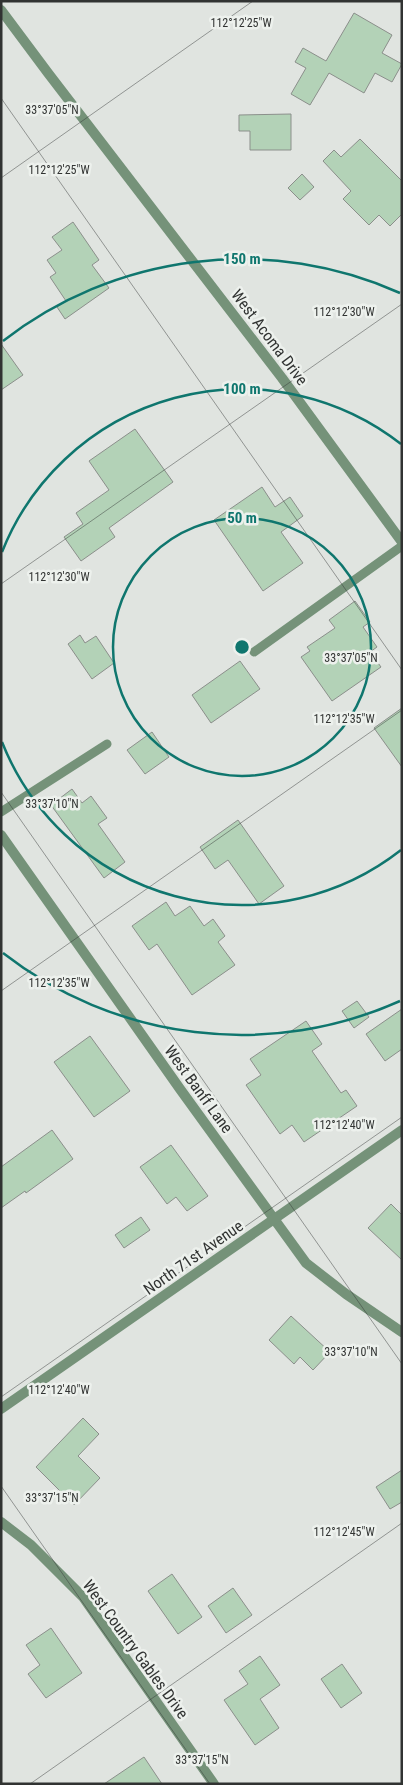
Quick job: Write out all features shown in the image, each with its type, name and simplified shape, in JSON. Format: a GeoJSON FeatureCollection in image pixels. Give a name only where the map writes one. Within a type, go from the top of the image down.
{"type":"FeatureCollection","features":[{"type":"Feature","properties":{"kind":"street","name":"West Acoma Drive"},"geometry":{"type":"LineString","coordinates":[[1,10],[282,378],[402,544]]}},
{"type":"Feature","properties":{"kind":"street","name":"West Banff Lane"},"geometry":{"type":"LineString","coordinates":[[1,834],[306,1263],[346,1294],[402,1332]]}},
{"type":"Feature","properties":{"kind":"street","name":"North 71st Avenue"},"geometry":{"type":"LineString","coordinates":[[1,1409],[402,1130]]}},
{"type":"Feature","properties":{"kind":"street","name":"West Country Gables Drive"},"geometry":{"type":"LineString","coordinates":[[1,1522],[31,1545],[82,1597],[214,1784]]}},
{"type":"Feature","properties":{"kind":"lane"},"geometry":{"type":"LineString","coordinates":[[254,652],[402,544]]}},
{"type":"Feature","properties":{"kind":"lane"},"geometry":{"type":"LineString","coordinates":[[1,812],[107,744]]}},
{"type":"Feature","properties":{"kind":"building"},"geometry":{"type":"Polygon","coordinates":[[[354,13],[392,35],[382,53],[402,64],[392,82],[375,73],[364,93],[329,73],[310,105],[291,94],[306,68],[295,62],[303,48],[326,61],[354,13]]]}},
{"type":"Feature","properties":{"kind":"building"},"geometry":{"type":"Polygon","coordinates":[[[291,114],[291,150],[250,150],[250,131],[239,131],[239,115],[291,114]]]}},
{"type":"Feature","properties":{"kind":"building"},"geometry":{"type":"Polygon","coordinates":[[[360,139],[402,181],[402,214],[390,226],[379,215],[369,225],[343,199],[351,191],[323,161],[334,150],[341,157],[360,139]]]}},
{"type":"Feature","properties":{"kind":"building"},"geometry":{"type":"Polygon","coordinates":[[[302,174],[314,187],[300,200],[288,188],[302,174]]]}},
{"type":"Feature","properties":{"kind":"building"},"geometry":{"type":"Polygon","coordinates":[[[73,222],[99,260],[92,265],[109,288],[65,319],[57,307],[66,301],[50,277],[56,273],[47,260],[62,250],[52,237],[73,222]]]}},
{"type":"Feature","properties":{"kind":"building"},"geometry":{"type":"Polygon","coordinates":[[[1,344],[23,375],[1,390],[1,344]]]}},
{"type":"Feature","properties":{"kind":"building"},"geometry":{"type":"Polygon","coordinates":[[[135,429],[173,482],[109,528],[115,537],[81,561],[64,537],[83,524],[76,513],[109,490],[89,461],[135,429]]]}},
{"type":"Feature","properties":{"kind":"building"},"geometry":{"type":"Polygon","coordinates":[[[262,487],[275,507],[290,497],[303,516],[281,532],[303,563],[263,591],[214,520],[262,487]]]}},
{"type":"Feature","properties":{"kind":"building"},"geometry":{"type":"Polygon","coordinates":[[[355,601],[370,622],[363,627],[377,647],[370,652],[381,667],[332,701],[301,657],[310,651],[307,647],[335,628],[329,620],[355,601]]]}},
{"type":"Feature","properties":{"kind":"building"},"geometry":{"type":"Polygon","coordinates":[[[80,635],[85,643],[96,636],[114,663],[92,679],[68,644],[80,635]]]}},
{"type":"Feature","properties":{"kind":"building"},"geometry":{"type":"Polygon","coordinates":[[[240,661],[260,689],[211,723],[192,695],[240,661]]]}},
{"type":"Feature","properties":{"kind":"building"},"geometry":{"type":"Polygon","coordinates":[[[402,708],[402,767],[374,728],[402,708]]]}},
{"type":"Feature","properties":{"kind":"building"},"geometry":{"type":"Polygon","coordinates":[[[152,732],[169,757],[145,774],[127,750],[152,732]]]}},
{"type":"Feature","properties":{"kind":"building"},"geometry":{"type":"Polygon","coordinates":[[[72,789],[82,803],[91,796],[107,818],[98,824],[125,862],[104,878],[51,805],[72,789]]]}},
{"type":"Feature","properties":{"kind":"building"},"geometry":{"type":"Polygon","coordinates":[[[238,820],[284,886],[259,904],[228,860],[215,869],[200,847],[238,820]]]}},
{"type":"Feature","properties":{"kind":"building"},"geometry":{"type":"Polygon","coordinates":[[[166,902],[175,916],[190,906],[204,926],[213,919],[225,936],[218,942],[235,965],[192,995],[157,944],[149,950],[132,926],[166,902]]]}},
{"type":"Feature","properties":{"kind":"building"},"geometry":{"type":"Polygon","coordinates":[[[357,1001],[369,1017],[354,1028],[342,1011],[357,1001]]]}},
{"type":"Feature","properties":{"kind":"building"},"geometry":{"type":"Polygon","coordinates":[[[402,1009],[402,1049],[385,1061],[366,1034],[402,1009]]]}},
{"type":"Feature","properties":{"kind":"building"},"geometry":{"type":"Polygon","coordinates":[[[306,1021],[322,1044],[312,1051],[341,1093],[346,1090],[357,1106],[304,1142],[292,1125],[280,1134],[246,1085],[261,1075],[250,1059],[306,1021]]]}},
{"type":"Feature","properties":{"kind":"building"},"geometry":{"type":"Polygon","coordinates":[[[90,1036],[130,1091],[94,1117],[54,1062],[90,1036]]]}},
{"type":"Feature","properties":{"kind":"building"},"geometry":{"type":"Polygon","coordinates":[[[52,1130],[73,1159],[26,1193],[25,1191],[1,1208],[1,1167],[52,1130]]]}},
{"type":"Feature","properties":{"kind":"building"},"geometry":{"type":"Polygon","coordinates":[[[171,1145],[208,1196],[187,1211],[176,1197],[167,1204],[140,1167],[171,1145]]]}},
{"type":"Feature","properties":{"kind":"building"},"geometry":{"type":"Polygon","coordinates":[[[391,1204],[402,1215],[402,1260],[368,1228],[391,1204]]]}},
{"type":"Feature","properties":{"kind":"building"},"geometry":{"type":"Polygon","coordinates":[[[141,1217],[150,1230],[124,1248],[115,1235],[141,1217]]]}},
{"type":"Feature","properties":{"kind":"building"},"geometry":{"type":"Polygon","coordinates":[[[291,1316],[330,1352],[313,1370],[300,1357],[294,1364],[269,1340],[291,1316]]]}},
{"type":"Feature","properties":{"kind":"building"},"geometry":{"type":"Polygon","coordinates":[[[83,1418],[99,1434],[78,1456],[100,1478],[74,1505],[36,1467],[83,1418]]]}},
{"type":"Feature","properties":{"kind":"building"},"geometry":{"type":"Polygon","coordinates":[[[402,1470],[402,1502],[390,1509],[376,1487],[402,1470]]]}},
{"type":"Feature","properties":{"kind":"building"},"geometry":{"type":"Polygon","coordinates":[[[172,1574],[202,1617],[178,1634],[148,1591],[172,1574]]]}},
{"type":"Feature","properties":{"kind":"building"},"geometry":{"type":"Polygon","coordinates":[[[233,1588],[252,1615],[226,1633],[208,1606],[233,1588]]]}},
{"type":"Feature","properties":{"kind":"building"},"geometry":{"type":"Polygon","coordinates":[[[51,1628],[82,1673],[46,1698],[28,1674],[40,1665],[26,1645],[51,1628]]]}},
{"type":"Feature","properties":{"kind":"building"},"geometry":{"type":"Polygon","coordinates":[[[260,1656],[280,1685],[260,1699],[279,1728],[255,1745],[224,1700],[248,1684],[239,1671],[260,1656]]]}},
{"type":"Feature","properties":{"kind":"building"},"geometry":{"type":"Polygon","coordinates":[[[342,1664],[362,1693],[341,1708],[321,1679],[342,1664]]]}},
{"type":"Feature","properties":{"kind":"building"},"geometry":{"type":"Polygon","coordinates":[[[144,1757],[162,1784],[104,1784],[144,1757]]]}}]}
